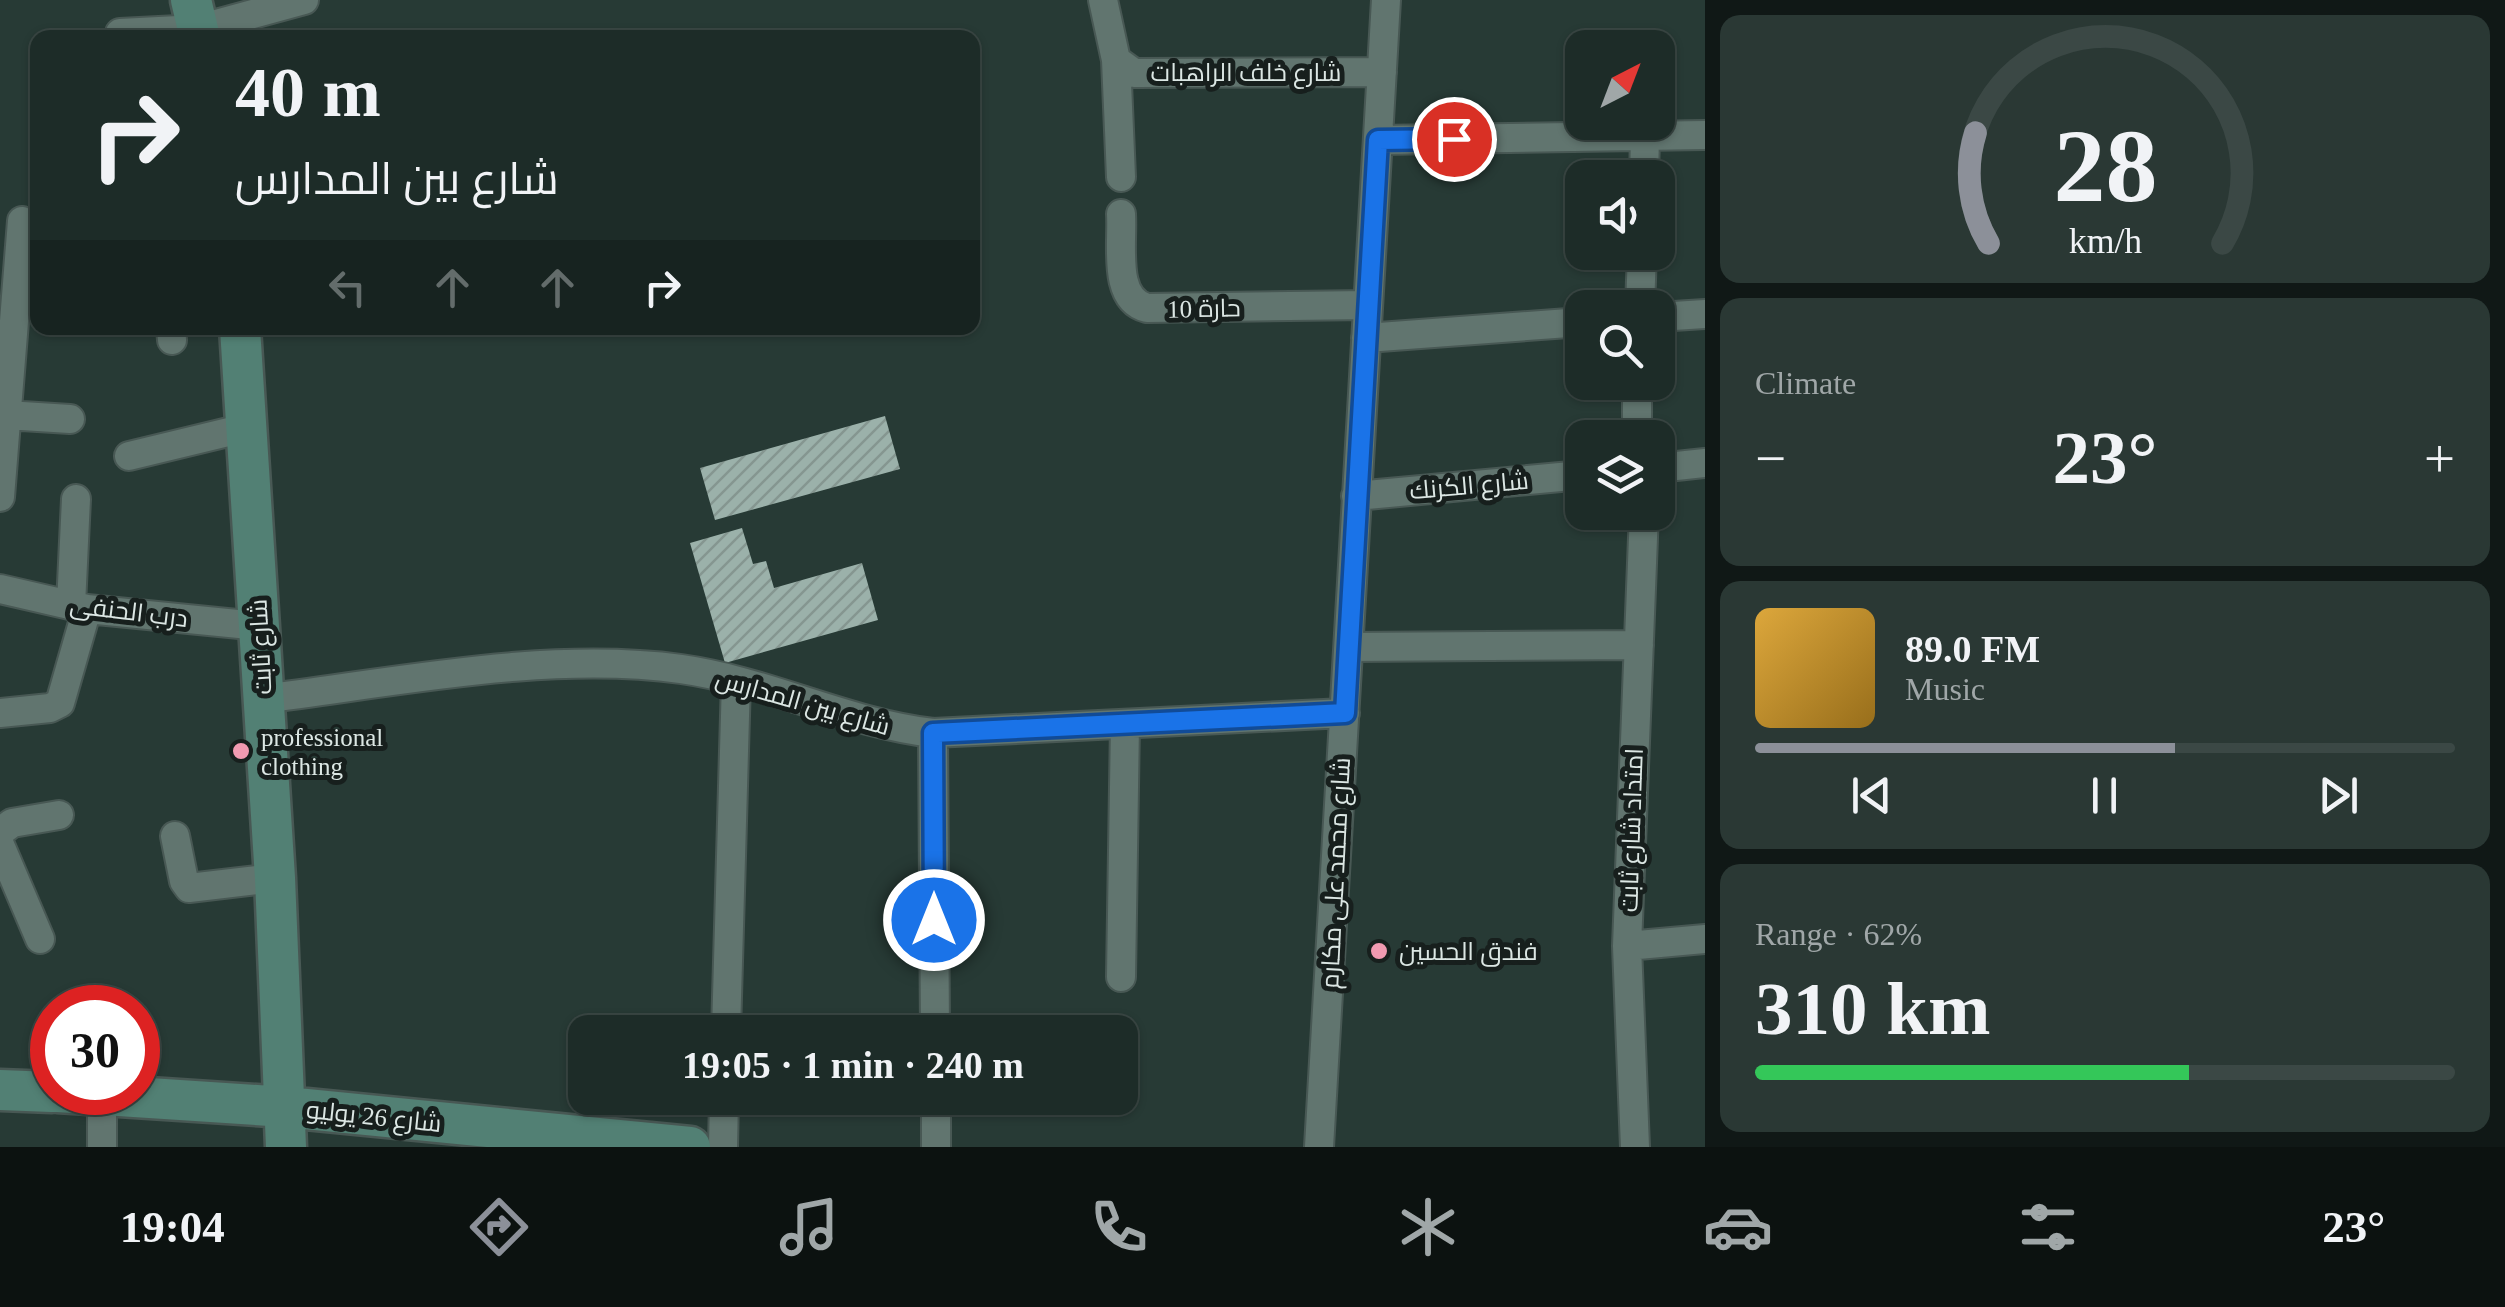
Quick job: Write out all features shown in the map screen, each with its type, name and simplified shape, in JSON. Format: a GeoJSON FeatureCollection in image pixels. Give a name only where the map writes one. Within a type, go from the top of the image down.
{"type":"FeatureCollection","features":[{"type":"Feature","properties":{"kind":"main road","name":"شارع ثابت"},"geometry":{"type":"LineString","coordinates":[[241,335],[275,878],[286,1127]]}},
{"type":"Feature","properties":{"kind":"main road","name":"شارع 26 يوليو"},"geometry":{"type":"LineString","coordinates":[[0,1090],[30,1091]]}},
{"type":"Feature","properties":{"kind":"main road","name":"شارع 26 يوليو"},"geometry":{"type":"LineString","coordinates":[[160,1104],[286,1127],[690,1147]]}},
{"type":"Feature","properties":{"kind":"street"},"geometry":{"type":"LineString","coordinates":[[141,30],[304,0]]}},
{"type":"Feature","properties":{"kind":"street","name":"شارع خلف الراهبات"},"geometry":{"type":"LineString","coordinates":[[1103,0],[1116,60],[1134,73],[1382,72]]}},
{"type":"Feature","properties":{"kind":"street","name":"شارع محمد على مكارم"},"geometry":{"type":"LineString","coordinates":[[1319,1147],[1386,0]]}},
{"type":"Feature","properties":{"kind":"street"},"geometry":{"type":"LineString","coordinates":[[1116,60],[1121,176]]}},
{"type":"Feature","properties":{"kind":"street"},"geometry":{"type":"LineString","coordinates":[[1675,136],[1705,135]]}},
{"type":"Feature","properties":{"kind":"street"},"geometry":{"type":"LineString","coordinates":[[1378,140],[1565,137]]}},
{"type":"Feature","properties":{"kind":"street","name":"حارة 10"},"geometry":{"type":"LineString","coordinates":[[1122,214],[1124,290],[1137,306],[1368,305]]}},
{"type":"Feature","properties":{"kind":"street"},"geometry":{"type":"LineString","coordinates":[[0,497],[6,340],[20,221]]}},
{"type":"Feature","properties":{"kind":"street"},"geometry":{"type":"LineString","coordinates":[[1675,316],[1705,314]]}},
{"type":"Feature","properties":{"kind":"street"},"geometry":{"type":"LineString","coordinates":[[1366,338],[1565,323]]}},
{"type":"Feature","properties":{"kind":"street"},"geometry":{"type":"LineString","coordinates":[[6,415],[70,419]]}},
{"type":"Feature","properties":{"kind":"street"},"geometry":{"type":"LineString","coordinates":[[129,456],[249,427]]}},
{"type":"Feature","properties":{"kind":"street"},"geometry":{"type":"LineString","coordinates":[[1675,466],[1705,463]]}},
{"type":"Feature","properties":{"kind":"street","name":"شارع الكرنك"},"geometry":{"type":"LineString","coordinates":[[1356,496],[1565,477]]}},
{"type":"Feature","properties":{"kind":"street"},"geometry":{"type":"LineString","coordinates":[[0,713],[60,704],[79,607],[76,499]]}},
{"type":"Feature","properties":{"kind":"street","name":"امتداد شارع ثابت"},"geometry":{"type":"LineString","coordinates":[[1635,1147],[1627,946],[1643,530]]}},
{"type":"Feature","properties":{"kind":"street","name":"درب الحنفى"},"geometry":{"type":"LineString","coordinates":[[0,589],[79,607],[258,626]]}},
{"type":"Feature","properties":{"kind":"street"},"geometry":{"type":"LineString","coordinates":[[1349,647],[1639,645]]}},
{"type":"Feature","properties":{"kind":"street","name":"شارع بين المدارس"},"geometry":{"type":"LineString","coordinates":[[263,699],[589,662],[671,668],[736,681],[875,723],[933,733],[1345,713]]}},
{"type":"Feature","properties":{"kind":"street"},"geometry":{"type":"LineString","coordinates":[[726,1015],[736,681]]}},
{"type":"Feature","properties":{"kind":"street"},"geometry":{"type":"LineString","coordinates":[[1121,976],[1125,724]]}},
{"type":"Feature","properties":{"kind":"street"},"geometry":{"type":"LineString","coordinates":[[933,733],[935,1015]]}},
{"type":"Feature","properties":{"kind":"street"},"geometry":{"type":"LineString","coordinates":[[0,832],[12,822],[59,815]]}},
{"type":"Feature","properties":{"kind":"street"},"geometry":{"type":"LineString","coordinates":[[175,836],[184,881],[189,888],[275,878]]}},
{"type":"Feature","properties":{"kind":"street"},"geometry":{"type":"LineString","coordinates":[[0,845],[40,939]]}},
{"type":"Feature","properties":{"kind":"street"},"geometry":{"type":"LineString","coordinates":[[1627,946],[1705,940]]}},
{"type":"Feature","properties":{"kind":"street"},"geometry":{"type":"LineString","coordinates":[[102,1115],[102,1147]]}},
{"type":"Feature","properties":{"kind":"street"},"geometry":{"type":"LineString","coordinates":[[723,1147],[724,1115]]}},
{"type":"Feature","properties":{"kind":"street"},"geometry":{"type":"LineString","coordinates":[[936,1115],[936,1147]]}},
{"type":"Feature","properties":{"kind":"building"},"geometry":{"type":"Polygon","coordinates":[[[885,416],[900,469],[715,520],[700,468],[885,416]]]}},
{"type":"Feature","properties":{"kind":"building"},"geometry":{"type":"Polygon","coordinates":[[[742,528],[753,564],[766,561],[774,588],[862,563],[878,620],[725,663],[690,543],[742,528]]]}},
{"type":"Feature","properties":{"kind":"place","name":"professional clothing"},"geometry":{"type":"Point","coordinates":[241,751]}},
{"type":"Feature","properties":{"kind":"place","name":"فندق الحسين"},"geometry":{"type":"Point","coordinates":[1379,951]}},
{"type":"Feature","properties":{"kind":"route"},"geometry":{"type":"LineString","coordinates":[[934,920],[933,733],[1345,713],[1378,140],[1454,139]]}}]}
